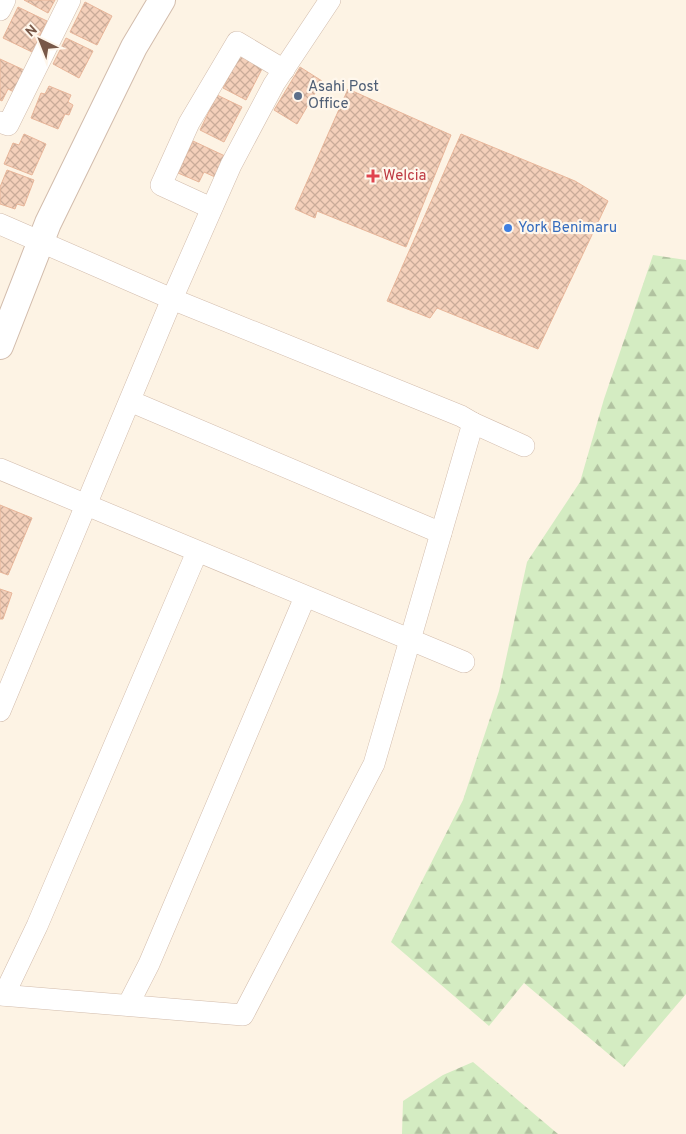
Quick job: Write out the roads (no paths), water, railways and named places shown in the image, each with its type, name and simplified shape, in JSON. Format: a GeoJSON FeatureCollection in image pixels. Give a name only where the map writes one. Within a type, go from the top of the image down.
{"type":"FeatureCollection","features":[{"type":"Feature","properties":{"kind":"street"},"geometry":{"type":"LineString","coordinates":[[0,10],[5,0]]}},
{"type":"Feature","properties":{"kind":"street"},"geometry":{"type":"LineString","coordinates":[[0,122],[8,125],[70,0]]}},
{"type":"Feature","properties":{"kind":"street"},"geometry":{"type":"LineString","coordinates":[[0,346],[40,240],[134,47],[162,0]]}},
{"type":"Feature","properties":{"kind":"street"},"geometry":{"type":"LineString","coordinates":[[0,711],[211,208],[231,165],[284,70],[330,0]]}},
{"type":"Feature","properties":{"kind":"street"},"geometry":{"type":"LineString","coordinates":[[211,208],[161,185],[188,122],[237,42],[284,70]]}},
{"type":"Feature","properties":{"kind":"street"},"geometry":{"type":"LineString","coordinates":[[0,224],[172,299],[332,363],[524,446]]}},
{"type":"Feature","properties":{"kind":"street"},"geometry":{"type":"LineString","coordinates":[[130,401],[440,533]]}},
{"type":"Feature","properties":{"kind":"street"},"geometry":{"type":"LineString","coordinates":[[197,552],[37,926],[2,995],[243,1015],[374,764],[473,423]]}},
{"type":"Feature","properties":{"kind":"street"},"geometry":{"type":"LineString","coordinates":[[0,469],[464,662]]}},
{"type":"Feature","properties":{"kind":"street"},"geometry":{"type":"LineString","coordinates":[[128,1005],[153,955],[305,597]]}},
{"type":"Feature","properties":{"kind":"place","name":"Asahi Post Office"},"geometry":{"type":"Point","coordinates":[298,96]}},
{"type":"Feature","properties":{"kind":"place","name":"Welcia"},"geometry":{"type":"Point","coordinates":[373,176]}},
{"type":"Feature","properties":{"kind":"place","name":"York Benimaru"},"geometry":{"type":"Point","coordinates":[508,228]}}]}
